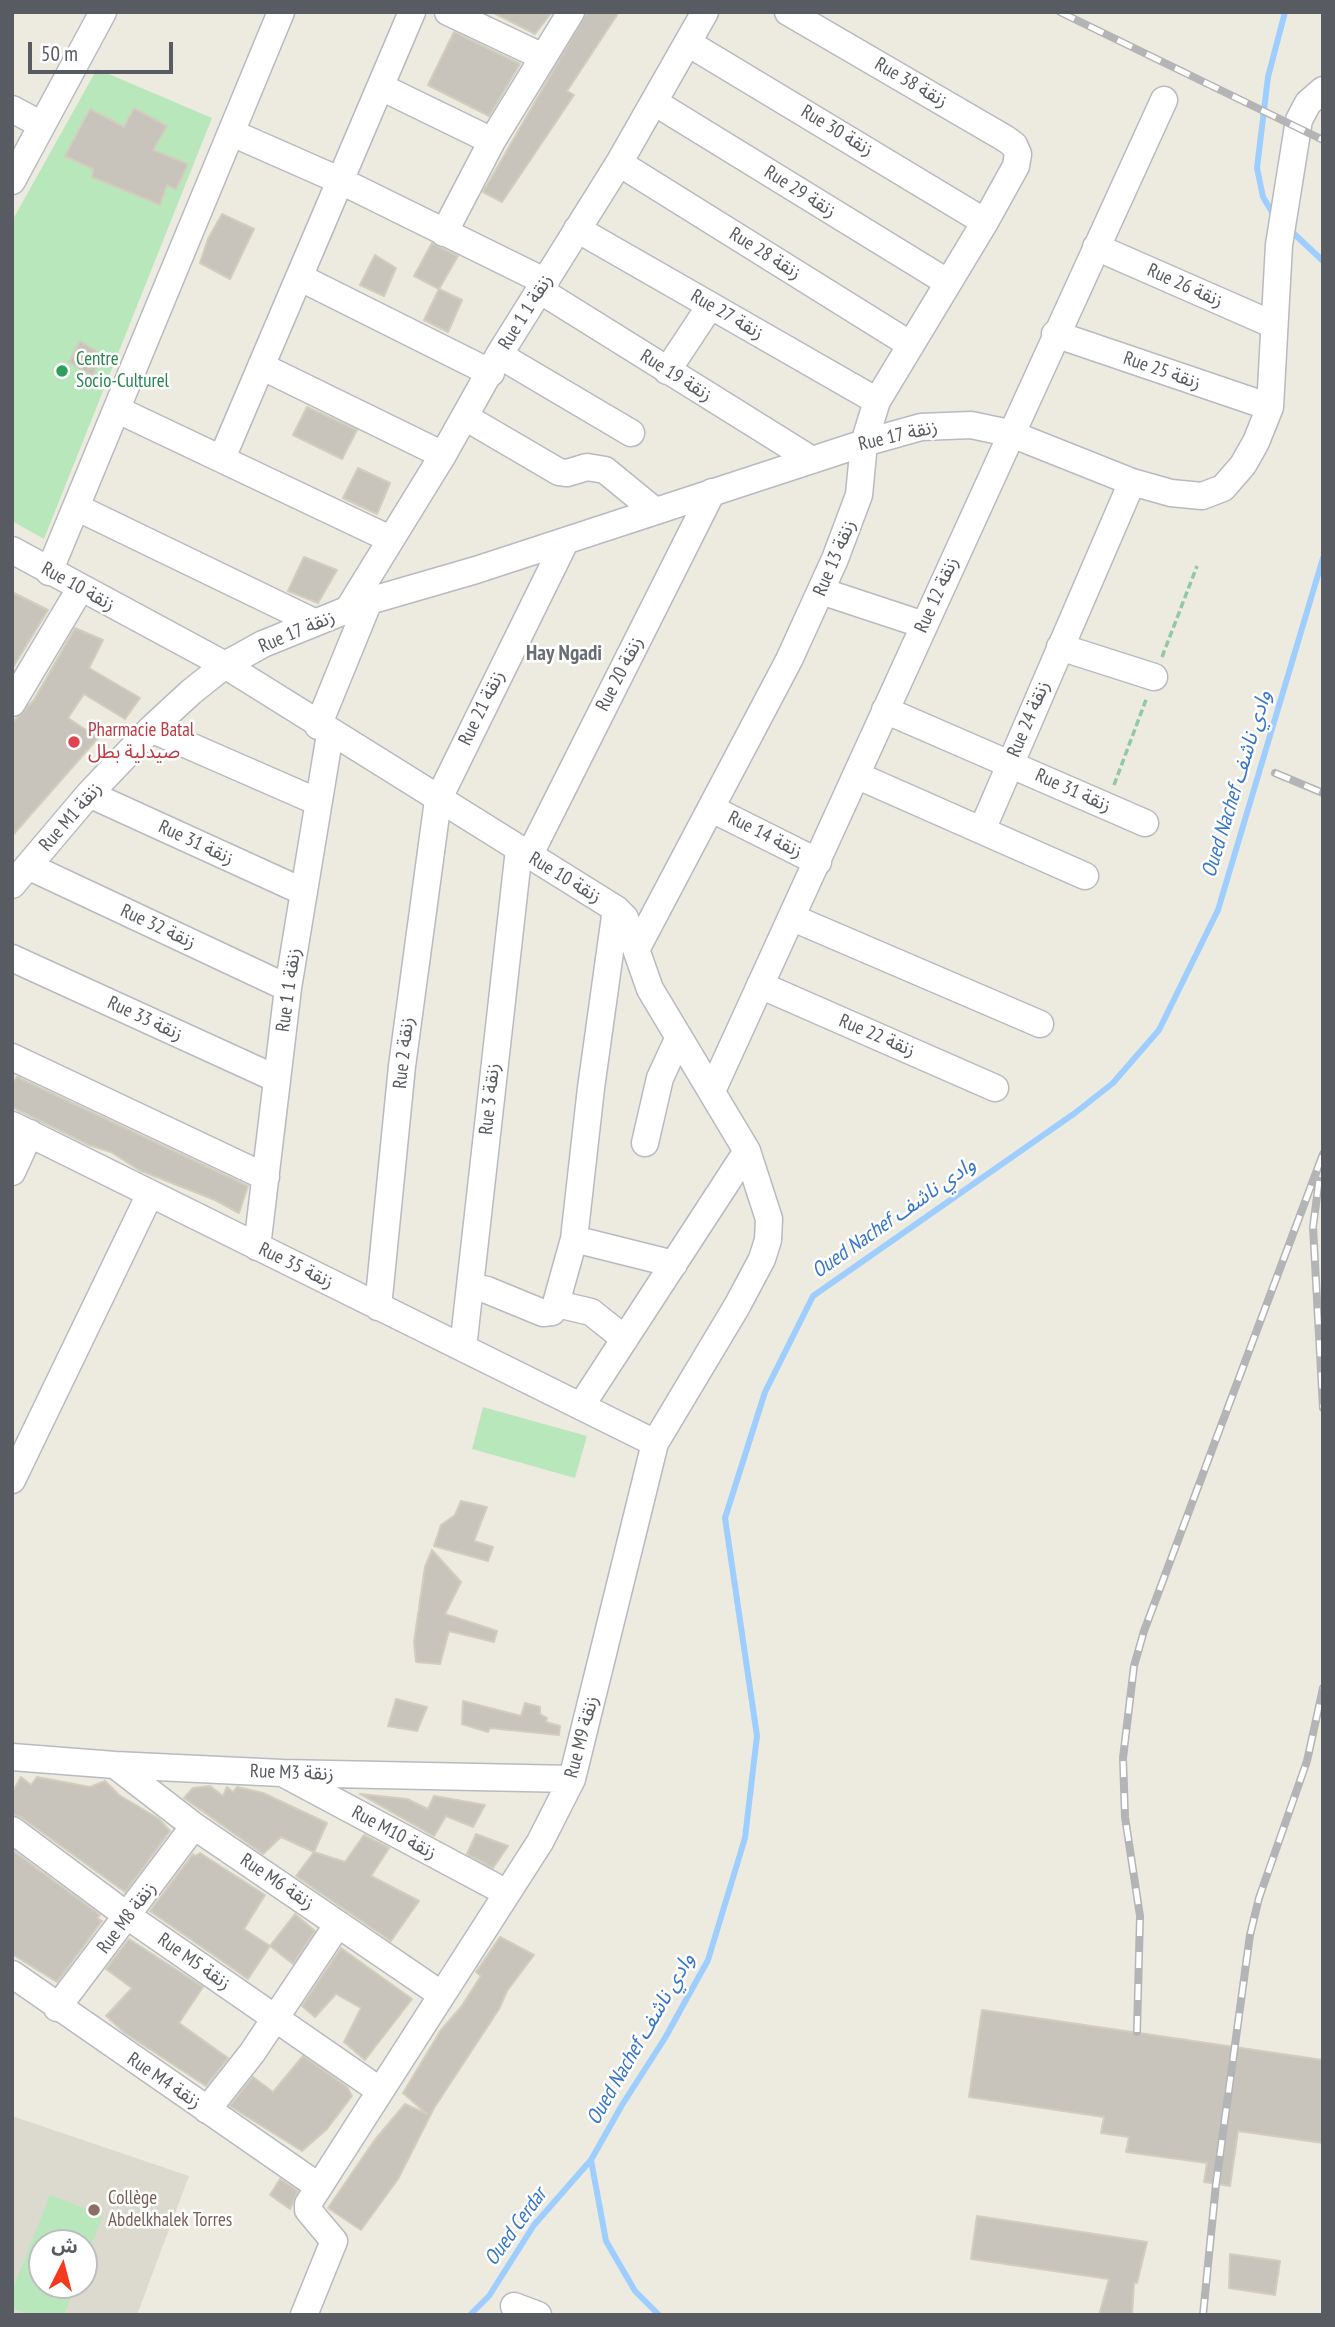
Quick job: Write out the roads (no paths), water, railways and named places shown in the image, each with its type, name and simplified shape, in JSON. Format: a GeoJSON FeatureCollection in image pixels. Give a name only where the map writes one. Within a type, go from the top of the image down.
{"type":"FeatureCollection","features":[{"type":"Feature","properties":{"kind":"street"},"geometry":{"type":"LineString","coordinates":[[12,181],[103,12]]}},
{"type":"Feature","properties":{"kind":"street"},"geometry":{"type":"LineString","coordinates":[[49,572],[78,508],[173,268],[281,12]]}},
{"type":"Feature","properties":{"kind":"street"},"geometry":{"type":"LineString","coordinates":[[222,458],[301,278],[412,12]]}},
{"type":"Feature","properties":{"kind":"street"},"geometry":{"type":"LineString","coordinates":[[448,12],[541,56]]}},
{"type":"Feature","properties":{"kind":"street"},"geometry":{"type":"LineString","coordinates":[[444,233],[492,141],[541,56],[571,12]]}},
{"type":"Feature","properties":{"kind":"street","name":"Rue 38 زنقة"},"geometry":{"type":"LineString","coordinates":[[788,12],[1006,139],[1018,154],[1016,166]]}},
{"type":"Feature","properties":{"kind":"street","name":"Rue 1 زنقة 1"},"geometry":{"type":"LineString","coordinates":[[358,606],[390,539],[654,102],[692,23]]}},
{"type":"Feature","properties":{"kind":"street","name":"Rue 30 زنقة"},"geometry":{"type":"LineString","coordinates":[[692,23],[985,222]]}},
{"type":"Feature","properties":{"kind":"street"},"geometry":{"type":"LineString","coordinates":[[381,87],[492,141]]}},
{"type":"Feature","properties":{"kind":"street","name":"Rue 17 زنقة"},"geometry":{"type":"LineString","coordinates":[[225,666],[285,634],[358,606],[921,427],[954,425],[1009,433],[1132,482],[1188,495],[1202,496],[1223,488],[1238,472],[1256,442],[1270,407],[1279,245],[1300,120],[1308,103],[1323,90]]}},
{"type":"Feature","properties":{"kind":"street","name":"Rue 12 زنقة"},"geometry":{"type":"LineString","coordinates":[[712,1091],[793,918],[1009,433],[1164,100]]}},
{"type":"Feature","properties":{"kind":"street","name":"Rue 29 زنقة"},"geometry":{"type":"LineString","coordinates":[[654,102],[947,282]]}},
{"type":"Feature","properties":{"kind":"street"},"geometry":{"type":"LineString","coordinates":[[12,109],[42,125]]}},
{"type":"Feature","properties":{"kind":"street","name":"Rue 19 زنقة"},"geometry":{"type":"LineString","coordinates":[[232,133],[341,181],[543,286],[667,371],[812,460]]}},
{"type":"Feature","properties":{"kind":"street","name":"Rue 28 زنقة"},"geometry":{"type":"LineString","coordinates":[[619,163],[911,345]]}},
{"type":"Feature","properties":{"kind":"street","name":"Rue 13 زنقة"},"geometry":{"type":"LineString","coordinates":[[637,948],[712,809],[821,591],[855,512],[869,417],[1016,166]]}},
{"type":"Feature","properties":{"kind":"street","name":"Rue 27 زنقة"},"geometry":{"type":"LineString","coordinates":[[577,229],[877,401]]}},
{"type":"Feature","properties":{"kind":"street","name":"Rue 26 زنقة"},"geometry":{"type":"LineString","coordinates":[[1096,247],[1274,325]]}},
{"type":"Feature","properties":{"kind":"street"},"geometry":{"type":"LineString","coordinates":[[301,278],[495,364],[631,433]]}},
{"type":"Feature","properties":{"kind":"street"},"geometry":{"type":"LineString","coordinates":[[667,371],[710,306]]}},
{"type":"Feature","properties":{"kind":"street","name":"Rue 25 زنقة"},"geometry":{"type":"LineString","coordinates":[[1055,334],[1270,407]]}},
{"type":"Feature","properties":{"kind":"street"},"geometry":{"type":"LineString","coordinates":[[261,366],[443,455]]}},
{"type":"Feature","properties":{"kind":"street"},"geometry":{"type":"LineString","coordinates":[[118,410],[390,539]]}},
{"type":"Feature","properties":{"kind":"street"},"geometry":{"type":"LineString","coordinates":[[465,417],[559,472],[567,473],[587,467],[605,470],[655,511]]}},
{"type":"Feature","properties":{"kind":"street","name":"Rue 24 زنقة"},"geometry":{"type":"LineString","coordinates":[[982,830],[1132,482]]}},
{"type":"Feature","properties":{"kind":"street","name":"Rue 20 زنقة"},"geometry":{"type":"LineString","coordinates":[[524,853],[712,492]]}},
{"type":"Feature","properties":{"kind":"street"},"geometry":{"type":"LineString","coordinates":[[78,508],[314,622]]}},
{"type":"Feature","properties":{"kind":"street","name":"Rue 21 زنقة"},"geometry":{"type":"LineString","coordinates":[[438,800],[565,542]]}},
{"type":"Feature","properties":{"kind":"street","name":"Rue 10 زنقة"},"geometry":{"type":"LineString","coordinates":[[12,550],[225,666],[324,730],[616,909],[630,927],[650,989],[747,1152]]}},
{"type":"Feature","properties":{"kind":"street"},"geometry":{"type":"LineString","coordinates":[[12,703],[80,589]]}},
{"type":"Feature","properties":{"kind":"street"},"geometry":{"type":"LineString","coordinates":[[821,591],[924,625]]}},
{"type":"Feature","properties":{"kind":"street","name":"Rue 17 زنقة"},"geometry":{"type":"LineString","coordinates":[[324,730],[358,606]]}},
{"type":"Feature","properties":{"kind":"street"},"geometry":{"type":"LineString","coordinates":[[1060,647],[1154,677]]}},
{"type":"Feature","properties":{"kind":"street","name":"Rue M1 زنقة"},"geometry":{"type":"LineString","coordinates":[[20,876],[89,794],[151,729],[225,666]]}},
{"type":"Feature","properties":{"kind":"street","name":"Rue 31 زنقة"},"geometry":{"type":"LineString","coordinates":[[885,710],[1145,823]]}},
{"type":"Feature","properties":{"kind":"street"},"geometry":{"type":"LineString","coordinates":[[151,729],[318,802]]}},
{"type":"Feature","properties":{"kind":"street","name":"Rue 1 زنقة 1"},"geometry":{"type":"LineString","coordinates":[[257,1247],[288,988],[318,802],[324,730]]}},
{"type":"Feature","properties":{"kind":"street"},"geometry":{"type":"LineString","coordinates":[[856,775],[917,805],[982,830],[1084,876]]}},
{"type":"Feature","properties":{"kind":"street","name":"Rue 31 زنقة"},"geometry":{"type":"LineString","coordinates":[[89,794],[304,892]]}},
{"type":"Feature","properties":{"kind":"street","name":"Rue 2 زنقة"},"geometry":{"type":"LineString","coordinates":[[378,1307],[404,1053],[438,800]]}},
{"type":"Feature","properties":{"kind":"street","name":"Rue 14 زنقة"},"geometry":{"type":"LineString","coordinates":[[712,809],[818,862]]}},
{"type":"Feature","properties":{"kind":"street","name":"Rue 3 زنقة"},"geometry":{"type":"LineString","coordinates":[[463,1348],[524,853]]}},
{"type":"Feature","properties":{"kind":"street","name":"Rue 32 زنقة"},"geometry":{"type":"LineString","coordinates":[[20,876],[288,988]]}},
{"type":"Feature","properties":{"kind":"street"},"geometry":{"type":"LineString","coordinates":[[470,1286],[487,1290],[543,1313],[552,1312],[556,1304],[574,1239],[591,1088],[616,909]]}},
{"type":"Feature","properties":{"kind":"street"},"geometry":{"type":"LineString","coordinates":[[793,918],[1040,1024]]}},
{"type":"Feature","properties":{"kind":"street","name":"Rue 33 زنقة"},"geometry":{"type":"LineString","coordinates":[[12,958],[277,1079]]}},
{"type":"Feature","properties":{"kind":"street","name":"Rue 22 زنقة"},"geometry":{"type":"LineString","coordinates":[[760,985],[995,1088]]}},
{"type":"Feature","properties":{"kind":"street"},"geometry":{"type":"LineString","coordinates":[[645,1143],[660,1078],[679,1037]]}},
{"type":"Feature","properties":{"kind":"street"},"geometry":{"type":"LineString","coordinates":[[12,1057],[266,1177]]}},
{"type":"Feature","properties":{"kind":"street"},"geometry":{"type":"LineString","coordinates":[[12,1172],[21,1129]]}},
{"type":"Feature","properties":{"kind":"street","name":"Rue 35 زنقة"},"geometry":{"type":"LineString","coordinates":[[21,1129],[655,1443]]}},
{"type":"Feature","properties":{"kind":"street"},"geometry":{"type":"LineString","coordinates":[[581,1406],[747,1152]]}},
{"type":"Feature","properties":{"kind":"street","name":"Rue M9 زنقة"},"geometry":{"type":"LineString","coordinates":[[304,2315],[334,2245],[332,2236],[307,2209],[318,2186],[540,1842],[572,1779],[655,1443],[762,1259],[769,1219],[747,1152]]}},
{"type":"Feature","properties":{"kind":"street"},"geometry":{"type":"LineString","coordinates":[[12,1480],[150,1194]]}},
{"type":"Feature","properties":{"kind":"street"},"geometry":{"type":"LineString","coordinates":[[574,1239],[674,1264]]}},
{"type":"Feature","properties":{"kind":"street"},"geometry":{"type":"LineString","coordinates":[[556,1304],[591,1312],[625,1339]]}},
{"type":"Feature","properties":{"kind":"street","name":"Rue M3 زنقة"},"geometry":{"type":"LineString","coordinates":[[12,1756],[115,1765],[282,1773],[572,1779]]}},
{"type":"Feature","properties":{"kind":"street","name":"Rue M6 زنقة"},"geometry":{"type":"LineString","coordinates":[[115,1765],[194,1826],[442,1995]]}},
{"type":"Feature","properties":{"kind":"street","name":"Rue M10 زنقة"},"geometry":{"type":"LineString","coordinates":[[282,1773],[507,1893]]}},
{"type":"Feature","properties":{"kind":"street","name":"Rue M8 زنقة"},"geometry":{"type":"LineString","coordinates":[[57,2008],[129,1917],[194,1826]]}},
{"type":"Feature","properties":{"kind":"street","name":"Rue M5 زنقة"},"geometry":{"type":"LineString","coordinates":[[12,1830],[129,1917],[379,2090]]}},
{"type":"Feature","properties":{"kind":"street"},"geometry":{"type":"LineString","coordinates":[[207,2110],[252,2053],[338,1924]]}},
{"type":"Feature","properties":{"kind":"street","name":"Rue M4 زنقة"},"geometry":{"type":"LineString","coordinates":[[12,1974],[57,2008],[318,2186]]}},
{"type":"Feature","properties":{"kind":"waterway","name":"Oued Nachef وادي ناشف"},"geometry":{"type":"LineString","coordinates":[[1275,217],[1263,197],[1257,168],[1268,77],[1285,12]]}},
{"type":"Feature","properties":{"kind":"waterway","name":"Oued Nachef وادي ناشف"},"geometry":{"type":"LineString","coordinates":[[1289,229],[1323,261]]}},
{"type":"Feature","properties":{"kind":"waterway","name":"Oued Nachef وادي ناشف"},"geometry":{"type":"LineString","coordinates":[[659,2315],[635,2291],[606,2241],[591,2160],[665,2038],[708,1960],[745,1838],[757,1736],[725,1518],[765,1392],[813,1296],[1075,1113],[1113,1083],[1159,1030],[1218,910],[1323,558]]}},
{"type":"Feature","properties":{"kind":"waterway","name":"Oued Cerdar"},"geometry":{"type":"LineString","coordinates":[[470,2315],[489,2296],[534,2225],[591,2160]]}},
{"type":"Feature","properties":{"kind":"railway"},"geometry":{"type":"LineString","coordinates":[[1060,12],[1323,140]]}},
{"type":"Feature","properties":{"kind":"railway"},"geometry":{"type":"LineString","coordinates":[[1275,773],[1323,793]]}},
{"type":"Feature","properties":{"kind":"railway"},"geometry":{"type":"LineString","coordinates":[[1137,2032],[1140,1916],[1125,1817],[1123,1758],[1134,1666],[1144,1631],[1323,1154]]}},
{"type":"Feature","properties":{"kind":"railway"},"geometry":{"type":"LineString","coordinates":[[1319,1181],[1313,1227],[1323,1408]]}},
{"type":"Feature","properties":{"kind":"railway"},"geometry":{"type":"LineString","coordinates":[[1203,2315],[1216,2184],[1250,1935],[1259,1898],[1307,1761],[1323,1688]]}},
{"type":"Feature","properties":{"kind":"place","name":"Centre Socio-Culturel"},"geometry":{"type":"Point","coordinates":[62,371]}},
{"type":"Feature","properties":{"kind":"place","name":"Pharmacie Batal صيدلية بطل"},"geometry":{"type":"Point","coordinates":[74,742]}},
{"type":"Feature","properties":{"kind":"place","name":"Collège Abdelkhalek Torres"},"geometry":{"type":"Point","coordinates":[94,2210]}},
{"type":"Feature","properties":{"kind":"district","name":"Hay Ngadi"},"geometry":{"type":"Point","coordinates":[564,654]}}]}
